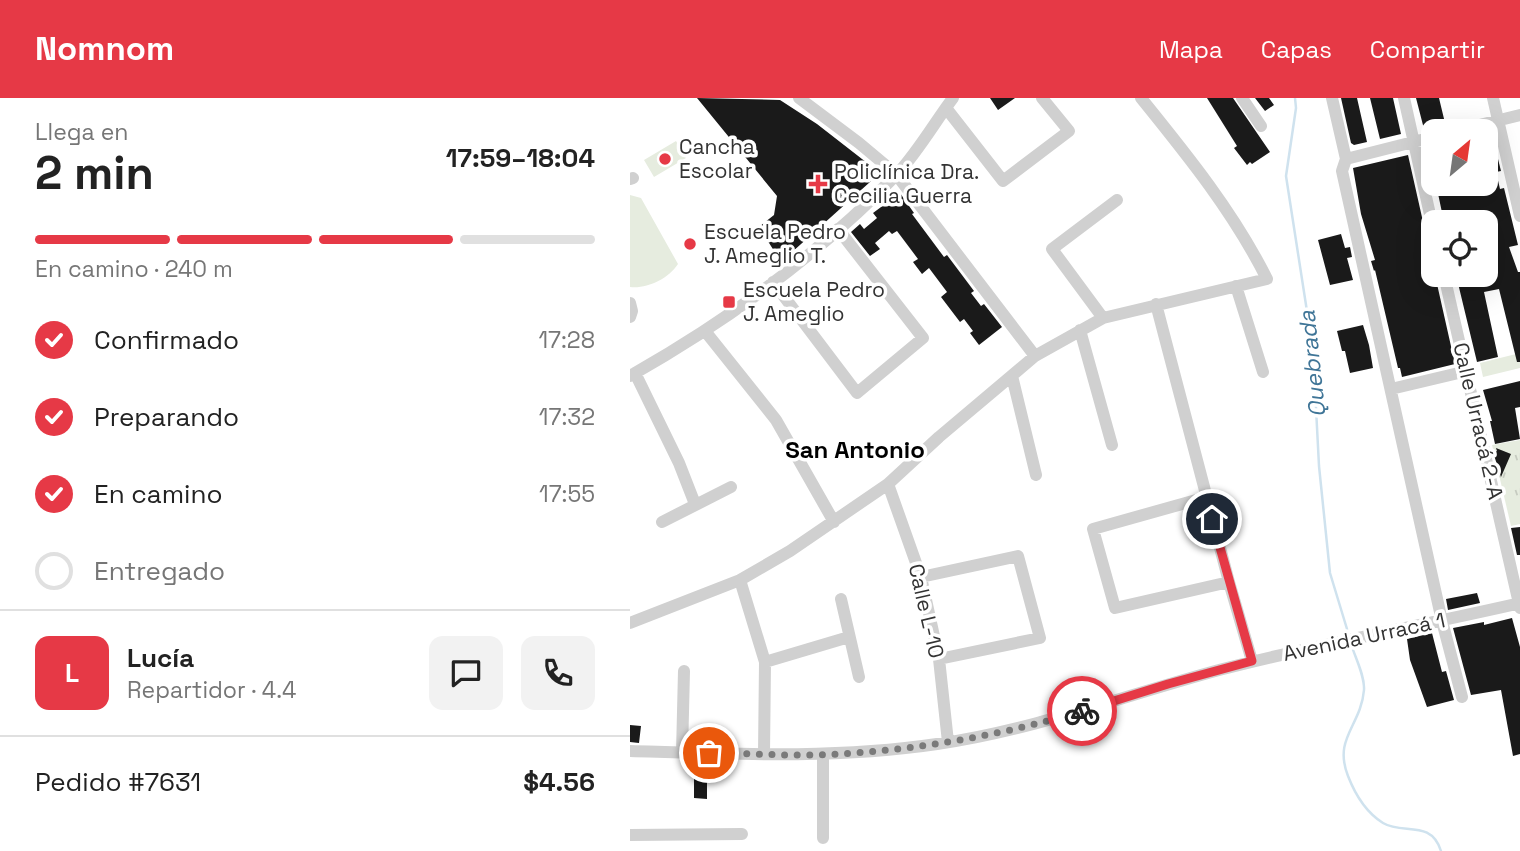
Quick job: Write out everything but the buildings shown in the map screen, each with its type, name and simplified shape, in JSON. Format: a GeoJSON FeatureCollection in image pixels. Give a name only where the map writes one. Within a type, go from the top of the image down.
{"type":"FeatureCollection","features":[{"type":"Feature","properties":{"kind":"street"},"geometry":{"type":"LineString","coordinates":[[799,98],[896,174],[1035,356]]}},
{"type":"Feature","properties":{"kind":"street"},"geometry":{"type":"LineString","coordinates":[[695,504],[679,463],[632,374],[705,331],[773,282],[838,229],[896,174],[949,103],[1003,181],[1069,131],[1042,98]]}},
{"type":"Feature","properties":{"kind":"street"},"geometry":{"type":"LineString","coordinates":[[630,623],[740,580],[834,522],[888,484],[1035,356],[1080,330],[1103,318],[1267,279],[1247,239],[1226,207],[1141,98]]}},
{"type":"Feature","properties":{"kind":"street"},"geometry":{"type":"LineString","coordinates":[[1242,98],[1261,126]]}},
{"type":"Feature","properties":{"kind":"street"},"geometry":{"type":"LineString","coordinates":[[1332,98],[1346,159],[1342,171],[1442,621],[1462,697]]}},
{"type":"Feature","properties":{"kind":"street"},"geometry":{"type":"LineString","coordinates":[[1404,98],[1429,210]]}},
{"type":"Feature","properties":{"kind":"street"},"geometry":{"type":"LineString","coordinates":[[1493,98],[1498,119]]}},
{"type":"Feature","properties":{"kind":"street"},"geometry":{"type":"LineString","coordinates":[[1520,115],[1498,120],[1520,216]]}},
{"type":"Feature","properties":{"kind":"street"},"geometry":{"type":"LineString","coordinates":[[1346,159],[1421,141]]}},
{"type":"Feature","properties":{"kind":"street"},"geometry":{"type":"LineString","coordinates":[[1103,318],[1052,249],[1117,200]]}},
{"type":"Feature","properties":{"kind":"street"},"geometry":{"type":"LineString","coordinates":[[773,282],[857,393],[922,338],[838,229]]}},
{"type":"Feature","properties":{"kind":"street"},"geometry":{"type":"LineString","coordinates":[[1236,286],[1263,372]]}},
{"type":"Feature","properties":{"kind":"street","name":"Calle Urracá 2-A"},"geometry":{"type":"LineString","coordinates":[[1447,287],[1520,605]]}},
{"type":"Feature","properties":{"kind":"street"},"geometry":{"type":"LineString","coordinates":[[630,303],[630,317]]}},
{"type":"Feature","properties":{"kind":"street"},"geometry":{"type":"LineString","coordinates":[[1156,304],[1252,661]]}},
{"type":"Feature","properties":{"kind":"street"},"geometry":{"type":"LineString","coordinates":[[1080,330],[1112,445]]}},
{"type":"Feature","properties":{"kind":"street"},"geometry":{"type":"LineString","coordinates":[[705,331],[776,420],[834,522]]}},
{"type":"Feature","properties":{"kind":"street"},"geometry":{"type":"LineString","coordinates":[[1391,389],[1466,371]]}},
{"type":"Feature","properties":{"kind":"street"},"geometry":{"type":"LineString","coordinates":[[1012,376],[1036,475]]}},
{"type":"Feature","properties":{"kind":"street","name":"Calle L-10"},"geometry":{"type":"LineString","coordinates":[[888,484],[921,577],[939,659],[948,742]]}},
{"type":"Feature","properties":{"kind":"street"},"geometry":{"type":"LineString","coordinates":[[662,522],[731,487]]}},
{"type":"Feature","properties":{"kind":"street"},"geometry":{"type":"LineString","coordinates":[[1207,497],[1093,529],[1115,608],[1229,582]]}},
{"type":"Feature","properties":{"kind":"street"},"geometry":{"type":"LineString","coordinates":[[921,577],[1018,556],[1040,638],[939,659]]}},
{"type":"Feature","properties":{"kind":"street"},"geometry":{"type":"LineString","coordinates":[[740,580],[765,662],[764,754]]}},
{"type":"Feature","properties":{"kind":"street"},"geometry":{"type":"LineString","coordinates":[[841,599],[859,677]]}},
{"type":"Feature","properties":{"kind":"street","name":"Avenida Urracá 1"},"geometry":{"type":"LineString","coordinates":[[630,751],[823,754],[948,742],[1049,721],[1252,661],[1520,605]]}},
{"type":"Feature","properties":{"kind":"street"},"geometry":{"type":"LineString","coordinates":[[765,662],[849,637]]}},
{"type":"Feature","properties":{"kind":"street"},"geometry":{"type":"LineString","coordinates":[[682,753],[684,671]]}},
{"type":"Feature","properties":{"kind":"street"},"geometry":{"type":"LineString","coordinates":[[823,754],[823,838]]}},
{"type":"Feature","properties":{"kind":"street"},"geometry":{"type":"LineString","coordinates":[[630,835],[742,834]]}},
{"type":"Feature","properties":{"kind":"green space","name":"Cancha Escolar"},"geometry":{"type":"Polygon","coordinates":[[[676,141],[686,158],[654,177],[644,160],[676,141]]]}},
{"type":"Feature","properties":{"kind":"green space"},"geometry":{"type":"Polygon","coordinates":[[[630,195],[641,198],[678,264],[663,278],[650,285],[637,287],[630,287],[630,195]]]}},
{"type":"Feature","properties":{"kind":"green space"},"geometry":{"type":"Polygon","coordinates":[[[1520,353],[1520,368],[1483,377],[1480,363],[1520,353]]]}},
{"type":"Feature","properties":{"kind":"green space"},"geometry":{"type":"Polygon","coordinates":[[[1520,440],[1520,524],[1511,526],[1492,445],[1520,440]]]}},
{"type":"Feature","properties":{"kind":"waterway","name":"Quebrada"},"geometry":{"type":"LineString","coordinates":[[1295,98],[1296,108],[1286,176],[1313,350],[1319,466],[1330,573],[1347,629]]}},
{"type":"Feature","properties":{"kind":"waterway","name":"Quebrada"},"geometry":{"type":"LineString","coordinates":[[1351,644],[1364,685],[1362,702],[1344,752],[1344,763],[1351,783],[1362,802],[1377,819],[1391,826],[1424,831],[1431,835],[1441,851]]}},
{"type":"Feature","properties":{"kind":"way so far"},"geometry":{"type":"LineString","coordinates":[[709,753],[837,754],[940,744],[1049,721],[1082,711]]}},
{"type":"Feature","properties":{"kind":"place","name":"Cancha Escolar"},"geometry":{"type":"Point","coordinates":[665,159]}},
{"type":"Feature","properties":{"kind":"place","name":"Policlínica Dra. Cecilia Guerra"},"geometry":{"type":"Point","coordinates":[818,184]}},
{"type":"Feature","properties":{"kind":"place","name":"Escuela Pedro J. Ameglio T."},"geometry":{"type":"Point","coordinates":[690,244]}},
{"type":"Feature","properties":{"kind":"place","name":"Escuela Pedro J. Ameglio"},"geometry":{"type":"Point","coordinates":[729,302]}},
{"type":"Feature","properties":{"kind":"district","name":"San Antonio"},"geometry":{"type":"Point","coordinates":[855,450]}},
{"type":"Feature","properties":{"kind":"route"},"geometry":{"type":"LineString","coordinates":[[1082,711],[1252,661],[1212,519]]}}]}
